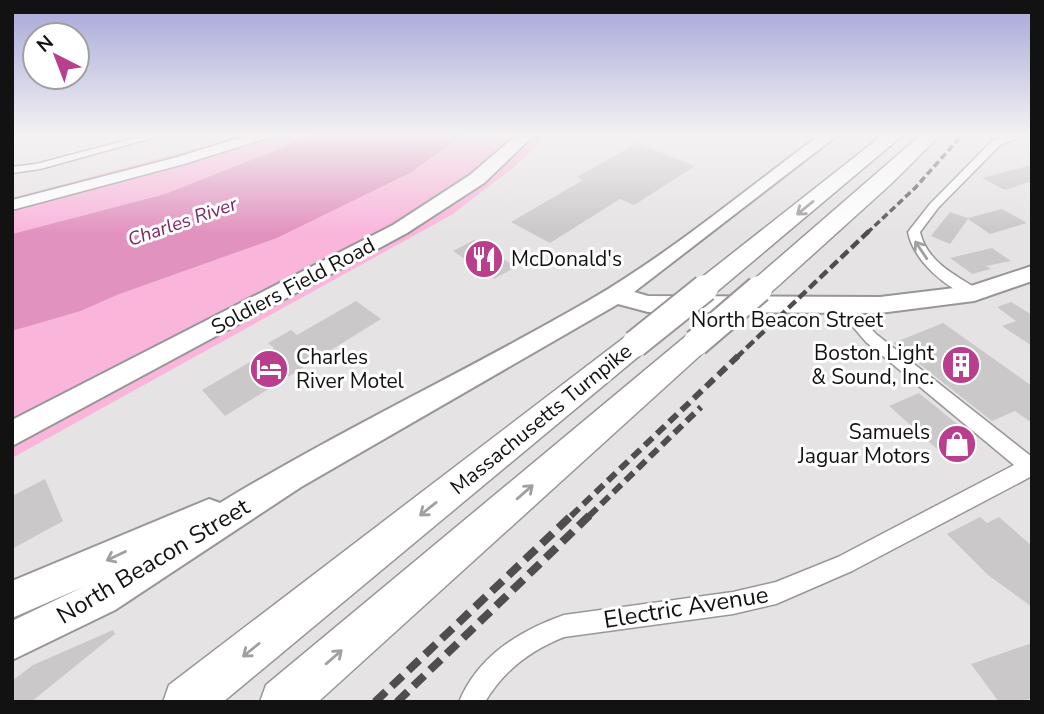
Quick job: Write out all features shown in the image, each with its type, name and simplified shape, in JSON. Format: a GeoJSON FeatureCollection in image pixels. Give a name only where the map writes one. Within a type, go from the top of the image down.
{"type":"FeatureCollection","features":[{"type":"Feature","properties":{"kind":"highway","name":"Massachusetts Turnpike"},"geometry":{"type":"LineString","coordinates":[[186,702],[854,167]]}},
{"type":"Feature","properties":{"kind":"highway","name":"Massachusetts Turnpike"},"geometry":{"type":"LineString","coordinates":[[283,702],[898,167]]}},
{"type":"Feature","properties":{"kind":"main road","name":"Soldiers Field Road"},"geometry":{"type":"LineString","coordinates":[[12,431],[251,310],[400,229],[477,179],[490,167]]}},
{"type":"Feature","properties":{"kind":"main road"},"geometry":{"type":"LineString","coordinates":[[607,300],[659,265],[787,167]]}},
{"type":"Feature","properties":{"kind":"main road","name":"North Beacon Street"},"geometry":{"type":"LineString","coordinates":[[12,641],[102,597],[290,477],[607,300],[653,320],[920,315],[945,308],[974,293],[1032,273]]}},
{"type":"Feature","properties":{"kind":"main road","name":"North Beacon Street"},"geometry":{"type":"LineString","coordinates":[[12,600],[290,477]]}},
{"type":"Feature","properties":{"kind":"street"},"geometry":{"type":"LineString","coordinates":[[12,170],[34,167]]}},
{"type":"Feature","properties":{"kind":"street"},"geometry":{"type":"LineString","coordinates":[[12,205],[155,167]]}},
{"type":"Feature","properties":{"kind":"street"},"geometry":{"type":"LineString","coordinates":[[972,167],[934,206],[914,232],[915,242],[926,257],[974,293]]}},
{"type":"Feature","properties":{"kind":"street"},"geometry":{"type":"LineString","coordinates":[[850,315],[880,345],[1030,467]]}},
{"type":"Feature","properties":{"kind":"street","name":"Electric Avenue"},"geometry":{"type":"LineString","coordinates":[[471,702],[496,666],[517,647],[538,634],[564,626],[733,603],[776,593],[845,565],[1030,467]]}},
{"type":"Feature","properties":{"kind":"shaded area"},"geometry":{"type":"Polygon","coordinates":[[[127,167],[232,167],[165,194],[12,234],[12,198],[127,167]]]}},
{"type":"Feature","properties":{"kind":"shaded area"},"geometry":{"type":"Polygon","coordinates":[[[418,167],[514,167],[453,214],[12,458],[12,331],[81,311],[117,295],[277,238],[418,167]]]}},
{"type":"Feature","properties":{"kind":"water","name":"Charles River"},"geometry":{"type":"Polygon","coordinates":[[[232,167],[418,167],[277,238],[117,295],[81,311],[12,331],[12,234],[165,194],[232,167]]]}},
{"type":"Feature","properties":{"kind":"building"},"geometry":{"type":"Polygon","coordinates":[[[594,167],[693,167],[634,205],[620,199],[550,243],[511,222],[583,180],[577,177],[594,167]]]}},
{"type":"Feature","properties":{"kind":"building"},"geometry":{"type":"Polygon","coordinates":[[[1032,167],[1032,181],[1005,190],[982,178],[1032,167]]]}},
{"type":"Feature","properties":{"kind":"building"},"geometry":{"type":"Polygon","coordinates":[[[1002,209],[1027,223],[990,234],[968,219],[950,244],[931,236],[950,212],[968,218],[1002,209]]]}},
{"type":"Feature","properties":{"kind":"building","name":"McDonald's"},"geometry":{"type":"Polygon","coordinates":[[[474,240],[516,267],[494,279],[453,251],[474,240]]]}},
{"type":"Feature","properties":{"kind":"building"},"geometry":{"type":"Polygon","coordinates":[[[992,248],[1011,261],[986,266],[991,269],[972,274],[950,258],[992,248]]]}},
{"type":"Feature","properties":{"kind":"building","name":"Charles River Motel"},"geometry":{"type":"Polygon","coordinates":[[[356,301],[381,319],[225,416],[202,390],[274,348],[268,343],[291,330],[297,335],[356,301]]]}},
{"type":"Feature","properties":{"kind":"building"},"geometry":{"type":"Polygon","coordinates":[[[1011,302],[1032,315],[1032,346],[1002,326],[1016,321],[997,307],[1011,302]]]}},
{"type":"Feature","properties":{"kind":"building","name":"Boston Light & Sound, Inc."},"geometry":{"type":"Polygon","coordinates":[[[943,323],[1032,386],[1032,423],[1015,411],[992,421],[893,343],[943,323]]]}},
{"type":"Feature","properties":{"kind":"building"},"geometry":{"type":"Polygon","coordinates":[[[919,393],[978,441],[946,457],[889,406],[919,393]]]}},
{"type":"Feature","properties":{"kind":"building"},"geometry":{"type":"Polygon","coordinates":[[[45,479],[63,521],[12,549],[12,496],[45,479]]]}},
{"type":"Feature","properties":{"kind":"building"},"geometry":{"type":"Polygon","coordinates":[[[980,517],[987,523],[999,517],[1032,546],[1032,607],[988,575],[947,534],[980,517]]]}},
{"type":"Feature","properties":{"kind":"building"},"geometry":{"type":"Polygon","coordinates":[[[113,630],[115,634],[31,702],[12,702],[12,681],[33,665],[113,630]]]}},
{"type":"Feature","properties":{"kind":"building"},"geometry":{"type":"Polygon","coordinates":[[[1032,643],[1032,698],[1020,702],[999,702],[971,664],[1032,643]]]}},
{"type":"Feature","properties":{"kind":"railway"},"geometry":{"type":"LineString","coordinates":[[867,233],[933,167]]}},
{"type":"Feature","properties":{"kind":"railway"},"geometry":{"type":"LineString","coordinates":[[736,358],[869,231]]}},
{"type":"Feature","properties":{"kind":"railway"},"geometry":{"type":"LineString","coordinates":[[571,516],[738,356]]}},
{"type":"Feature","properties":{"kind":"railway"},"geometry":{"type":"LineString","coordinates":[[589,516],[701,407]]}},
{"type":"Feature","properties":{"kind":"railway"},"geometry":{"type":"LineString","coordinates":[[375,702],[573,514]]}},
{"type":"Feature","properties":{"kind":"railway"},"geometry":{"type":"LineString","coordinates":[[397,702],[591,514]]}},
{"type":"Feature","properties":{"kind":"place","name":"McDonald's"},"geometry":{"type":"Point","coordinates":[484,259]}},
{"type":"Feature","properties":{"kind":"place","name":"Boston Light & Sound, Inc."},"geometry":{"type":"Point","coordinates":[961,365]}},
{"type":"Feature","properties":{"kind":"place","name":"Charles River Motel"},"geometry":{"type":"Point","coordinates":[269,369]}},
{"type":"Feature","properties":{"kind":"place","name":"Samuels Jaguar Motors"},"geometry":{"type":"Point","coordinates":[957,444]}}]}
